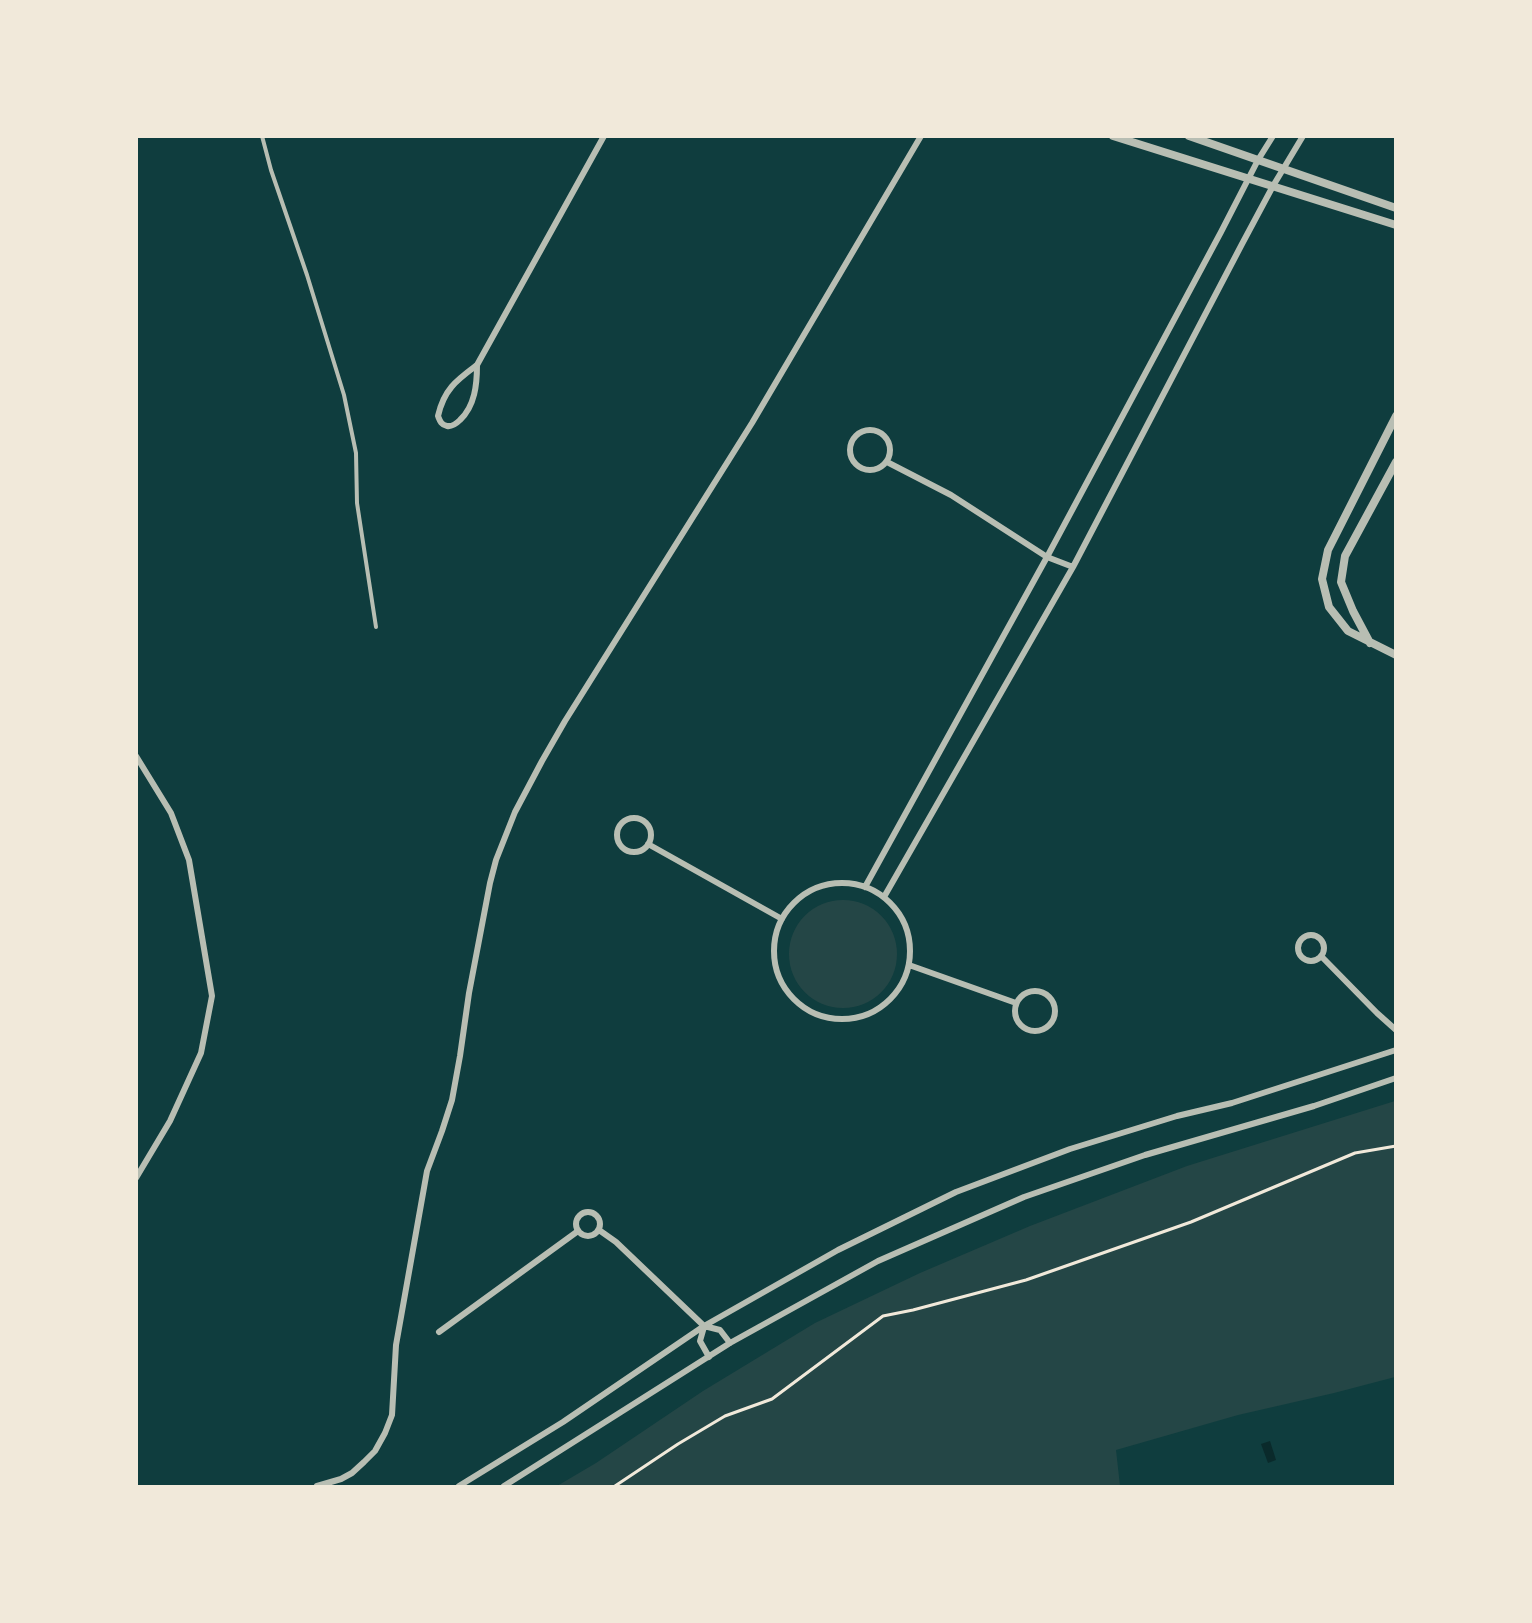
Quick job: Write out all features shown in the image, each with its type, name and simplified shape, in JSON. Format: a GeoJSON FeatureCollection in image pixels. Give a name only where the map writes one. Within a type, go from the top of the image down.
{"type":"FeatureCollection","features":[{"type":"Feature","properties":{"kind":"street"},"geometry":{"type":"LineString","coordinates":[[477,364],[475,389],[464,417],[454,425],[446,426],[438,416],[447,391],[454,382],[477,364],[604,136]]}},
{"type":"Feature","properties":{"kind":"street"},"geometry":{"type":"LineString","coordinates":[[317,1486],[341,1479],[364,1462],[380,1442],[392,1415],[396,1345],[427,1171],[452,1101],[490,883],[496,860],[515,812],[559,731],[752,423],[921,136]]}},
{"type":"Feature","properties":{"kind":"street"},"geometry":{"type":"LineString","coordinates":[[1113,136],[1395,225]]}},
{"type":"Feature","properties":{"kind":"street"},"geometry":{"type":"LineString","coordinates":[[1189,136],[1395,208]]}},
{"type":"Feature","properties":{"kind":"street"},"geometry":{"type":"LineString","coordinates":[[865,887],[1047,556],[1258,160],[1273,136]]}},
{"type":"Feature","properties":{"kind":"street"},"geometry":{"type":"LineString","coordinates":[[884,897],[1073,567],[1273,186],[1303,136]]}},
{"type":"Feature","properties":{"kind":"street"},"geometry":{"type":"LineString","coordinates":[[1395,416],[1328,550],[1322,579],[1329,607],[1348,631],[1395,655]]}},
{"type":"Feature","properties":{"kind":"street"},"geometry":{"type":"LineString","coordinates":[[871,429],[884,435],[891,448],[887,462],[874,470],[867,470],[854,462],[850,448],[856,435],[871,429]]}},
{"type":"Feature","properties":{"kind":"street"},"geometry":{"type":"LineString","coordinates":[[887,462],[951,495],[1047,556],[1073,567]]}},
{"type":"Feature","properties":{"kind":"street"},"geometry":{"type":"LineString","coordinates":[[1371,643],[1341,582],[1345,556],[1395,462]]}},
{"type":"Feature","properties":{"kind":"street"},"geometry":{"type":"LineString","coordinates":[[136,756],[171,813],[189,860],[212,996],[201,1053],[170,1121],[136,1178]]}},
{"type":"Feature","properties":{"kind":"street"},"geometry":{"type":"LineString","coordinates":[[634,818],[645,822],[651,832],[648,844],[639,852],[622,848],[616,837],[619,826],[623,821],[634,818]]}},
{"type":"Feature","properties":{"kind":"street"},"geometry":{"type":"LineString","coordinates":[[648,844],[782,919]]}},
{"type":"Feature","properties":{"kind":"street"},"geometry":{"type":"LineString","coordinates":[[841,883],[865,887],[884,897],[901,916],[909,940],[909,965],[900,987],[885,1004],[875,1010],[865,1015],[842,1019],[819,1015],[798,1003],[783,986],[775,964],[774,941],[782,919],[796,900],[817,887],[841,883]]}},
{"type":"Feature","properties":{"kind":"street"},"geometry":{"type":"LineString","coordinates":[[1310,935],[1321,940],[1324,948],[1321,956],[1313,960],[1302,957],[1299,949],[1302,940],[1310,935]]}},
{"type":"Feature","properties":{"kind":"street"},"geometry":{"type":"LineString","coordinates":[[1321,956],[1395,1030]]}},
{"type":"Feature","properties":{"kind":"street"},"geometry":{"type":"LineString","coordinates":[[909,965],[1016,1003]]}},
{"type":"Feature","properties":{"kind":"street"},"geometry":{"type":"LineString","coordinates":[[1026,993],[1046,995],[1054,1006],[1053,1020],[1044,1029],[1037,1031],[1023,1028],[1015,1017],[1016,1003],[1026,993]]}},
{"type":"Feature","properties":{"kind":"street"},"geometry":{"type":"LineString","coordinates":[[459,1486],[563,1422],[704,1326],[838,1250],[956,1192],[1081,1146],[1177,1116],[1232,1103],[1395,1050]]}},
{"type":"Feature","properties":{"kind":"street"},"geometry":{"type":"LineString","coordinates":[[504,1486],[730,1343],[878,1261],[1024,1197],[1145,1155],[1314,1106],[1395,1078]]}},
{"type":"Feature","properties":{"kind":"street"},"geometry":{"type":"LineString","coordinates":[[588,1211],[598,1216],[601,1223],[595,1234],[585,1236],[578,1231],[577,1218],[583,1213],[588,1211]]}},
{"type":"Feature","properties":{"kind":"street"},"geometry":{"type":"LineString","coordinates":[[599,1230],[616,1242],[704,1326],[720,1330],[730,1343]]}},
{"type":"Feature","properties":{"kind":"street"},"geometry":{"type":"LineString","coordinates":[[439,1332],[578,1231]]}},
{"type":"Feature","properties":{"kind":"street"},"geometry":{"type":"LineString","coordinates":[[704,1326],[700,1341],[709,1357]]}},
{"type":"Feature","properties":{"kind":"lane"},"geometry":{"type":"LineString","coordinates":[[262,136],[344,395],[356,453],[357,502],[376,627]]}},
{"type":"Feature","properties":{"kind":"path"},"geometry":{"type":"LineString","coordinates":[[615,1486],[725,1416],[772,1399],[883,1316],[1026,1280],[1191,1222],[1355,1153],[1395,1146]]}},
{"type":"Feature","properties":{"kind":"shaded area"},"geometry":{"type":"Polygon","coordinates":[[[843,900],[864,904],[881,916],[893,933],[897,954],[893,975],[881,992],[864,1004],[843,1008],[822,1004],[805,992],[793,975],[789,954],[793,933],[805,916],[822,904],[843,900]]]}},
{"type":"Feature","properties":{"kind":"shaded area"},"geometry":{"type":"Polygon","coordinates":[[[1395,1101],[1395,1377],[1238,1415],[1116,1450],[1120,1486],[557,1486],[596,1463],[703,1391],[815,1323],[920,1273],[1030,1226],[1187,1166],[1395,1101]]]}},
{"type":"Feature","properties":{"kind":"shaded area"},"geometry":{"type":"Polygon","coordinates":[[[1270,1441],[1276,1460],[1268,1463],[1261,1444],[1270,1441]]]}}]}
